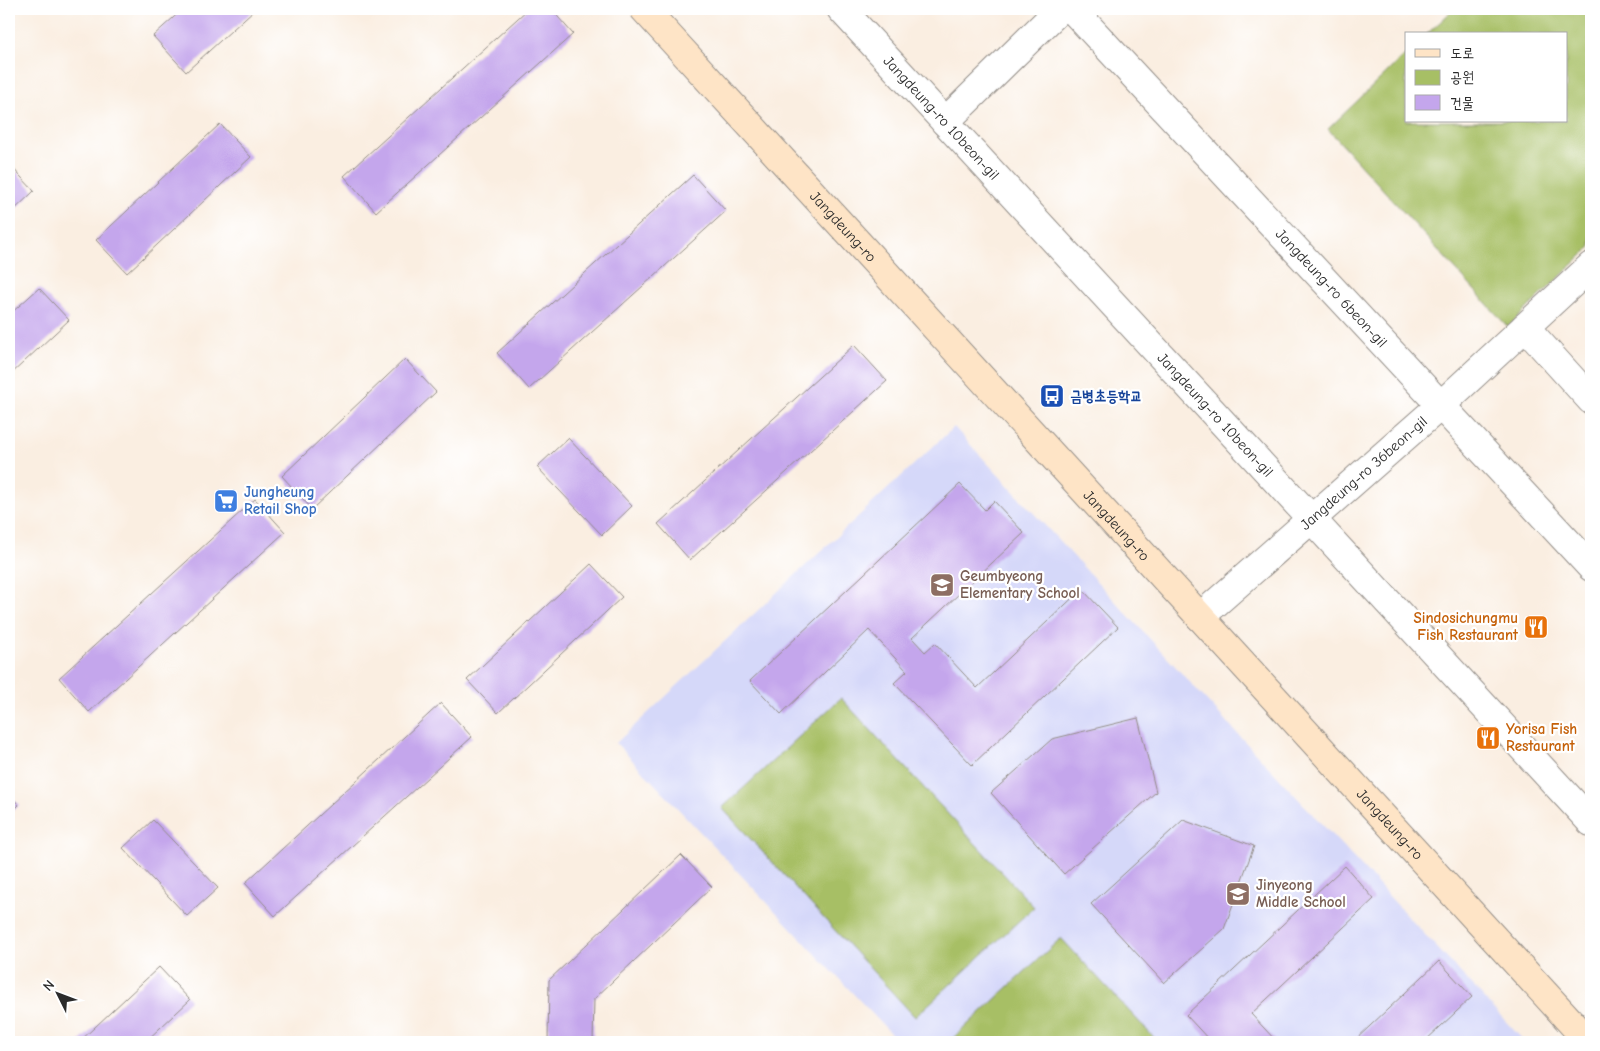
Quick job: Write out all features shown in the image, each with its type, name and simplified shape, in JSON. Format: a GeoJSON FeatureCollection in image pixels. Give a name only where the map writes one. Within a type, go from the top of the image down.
{"type":"FeatureCollection","features":[{"type":"Feature","properties":{"kind":"main road","name":"Jangdeung-ro"},"geometry":{"type":"LineString","coordinates":[[644,9],[1589,1042]]}},
{"type":"Feature","properties":{"kind":"street","name":"Jangdeung-ro 10beon-gil"},"geometry":{"type":"LineString","coordinates":[[840,9],[1591,822]]}},
{"type":"Feature","properties":{"kind":"street"},"geometry":{"type":"LineString","coordinates":[[945,122],[1060,9]]}},
{"type":"Feature","properties":{"kind":"street","name":"Jangdeung-ro 6beon-gil"},"geometry":{"type":"LineString","coordinates":[[1072,9],[1591,567]]}},
{"type":"Feature","properties":{"kind":"street","name":"Jangdeung-ro 36beon-gil"},"geometry":{"type":"LineString","coordinates":[[1200,617],[1441,405],[1591,266]]}},
{"type":"Feature","properties":{"kind":"street"},"geometry":{"type":"LineString","coordinates":[[1525,327],[1591,400]]}},
{"type":"Feature","properties":{"kind":"shaded area","name":"Geumbyeong Elementary School"},"geometry":{"type":"Polygon","coordinates":[[[954,427],[1525,1042],[899,1042],[616,743],[954,427]]]}},
{"type":"Feature","properties":{"kind":"green space"},"geometry":{"type":"Polygon","coordinates":[[[1454,9],[1591,9],[1591,247],[1508,327],[1328,129],[1405,55],[1405,122],[1568,122],[1568,32],[1429,32],[1454,9]]]}},
{"type":"Feature","properties":{"kind":"green space"},"geometry":{"type":"Polygon","coordinates":[[[841,698],[1034,907],[915,1017],[722,808],[841,698]]]}},
{"type":"Feature","properties":{"kind":"green space"},"geometry":{"type":"Polygon","coordinates":[[[1061,938],[1158,1042],[950,1041],[1061,938]]]}},
{"type":"Feature","properties":{"kind":"building"},"geometry":{"type":"Polygon","coordinates":[[[183,9],[255,9],[186,72],[153,36],[183,9]]]}},
{"type":"Feature","properties":{"kind":"building"},"geometry":{"type":"Polygon","coordinates":[[[528,9],[551,9],[573,34],[376,212],[344,176],[528,9]]]}},
{"type":"Feature","properties":{"kind":"building"},"geometry":{"type":"Polygon","coordinates":[[[220,124],[251,157],[127,273],[96,240],[220,124]]]}},
{"type":"Feature","properties":{"kind":"building"},"geometry":{"type":"Polygon","coordinates":[[[9,164],[34,191],[9,215],[9,164]]]}},
{"type":"Feature","properties":{"kind":"building"},"geometry":{"type":"Polygon","coordinates":[[[693,175],[726,211],[529,389],[497,353],[693,175]]]}},
{"type":"Feature","properties":{"kind":"building"},"geometry":{"type":"Polygon","coordinates":[[[39,288],[69,320],[9,376],[9,315],[39,288]]]}},
{"type":"Feature","properties":{"kind":"building"},"geometry":{"type":"Polygon","coordinates":[[[854,345],[887,381],[690,560],[658,524],[854,345]]]}},
{"type":"Feature","properties":{"kind":"building"},"geometry":{"type":"Polygon","coordinates":[[[405,359],[436,392],[312,509],[282,476],[405,359]]]}},
{"type":"Feature","properties":{"kind":"building"},"geometry":{"type":"Polygon","coordinates":[[[568,438],[632,506],[602,535],[537,467],[568,438]]]}},
{"type":"Feature","properties":{"kind":"building"},"geometry":{"type":"Polygon","coordinates":[[[960,484],[985,510],[994,501],[1024,533],[912,638],[925,652],[935,643],[977,688],[1082,589],[1118,627],[972,765],[894,683],[907,671],[869,630],[781,714],[750,681],[960,484]]]}},
{"type":"Feature","properties":{"kind":"building"},"geometry":{"type":"Polygon","coordinates":[[[255,499],[285,532],[89,712],[59,678],[255,499]]]}},
{"type":"Feature","properties":{"kind":"building"},"geometry":{"type":"Polygon","coordinates":[[[591,564],[622,597],[498,713],[467,680],[591,564]]]}},
{"type":"Feature","properties":{"kind":"building"},"geometry":{"type":"Polygon","coordinates":[[[441,703],[472,737],[275,916],[245,883],[441,703]]]}},
{"type":"Feature","properties":{"kind":"building"},"geometry":{"type":"Polygon","coordinates":[[[1138,718],[1156,792],[1064,874],[991,793],[1052,739],[1138,718]]]}},
{"type":"Feature","properties":{"kind":"building"},"geometry":{"type":"Polygon","coordinates":[[[9,794],[19,805],[9,815],[9,794]]]}},
{"type":"Feature","properties":{"kind":"building"},"geometry":{"type":"Polygon","coordinates":[[[153,820],[218,888],[187,916],[123,848],[153,820]]]}},
{"type":"Feature","properties":{"kind":"building"},"geometry":{"type":"Polygon","coordinates":[[[1183,820],[1254,846],[1224,929],[1164,983],[1091,904],[1183,820]]]}},
{"type":"Feature","properties":{"kind":"building"},"geometry":{"type":"Polygon","coordinates":[[[681,855],[712,887],[594,999],[593,1042],[548,1042],[549,980],[681,855]]]}},
{"type":"Feature","properties":{"kind":"building"},"geometry":{"type":"Polygon","coordinates":[[[1345,866],[1374,899],[1251,1014],[1277,1042],[1211,1042],[1186,1015],[1345,866]]]}},
{"type":"Feature","properties":{"kind":"building"},"geometry":{"type":"Polygon","coordinates":[[[1439,961],[1472,997],[1424,1042],[1353,1042],[1439,961]]]}},
{"type":"Feature","properties":{"kind":"building"},"geometry":{"type":"Polygon","coordinates":[[[159,967],[190,1000],[145,1042],[79,1042],[159,967]]]}},
{"type":"Feature","properties":{"kind":"place","name":"금병초등학교"},"geometry":{"type":"Point","coordinates":[1052,396]}},
{"type":"Feature","properties":{"kind":"place","name":"Jungheung Retail Shop"},"geometry":{"type":"Point","coordinates":[226,501]}},
{"type":"Feature","properties":{"kind":"place","name":"Geumbyeong Elementary School"},"geometry":{"type":"Point","coordinates":[942,585]}},
{"type":"Feature","properties":{"kind":"place","name":"Sindosichungmu Fish Restaurant"},"geometry":{"type":"Point","coordinates":[1536,627]}},
{"type":"Feature","properties":{"kind":"place","name":"Yorisa Fish Restaurant"},"geometry":{"type":"Point","coordinates":[1488,738]}},
{"type":"Feature","properties":{"kind":"place","name":"Jinyeong Middle School"},"geometry":{"type":"Point","coordinates":[1238,894]}}]}
